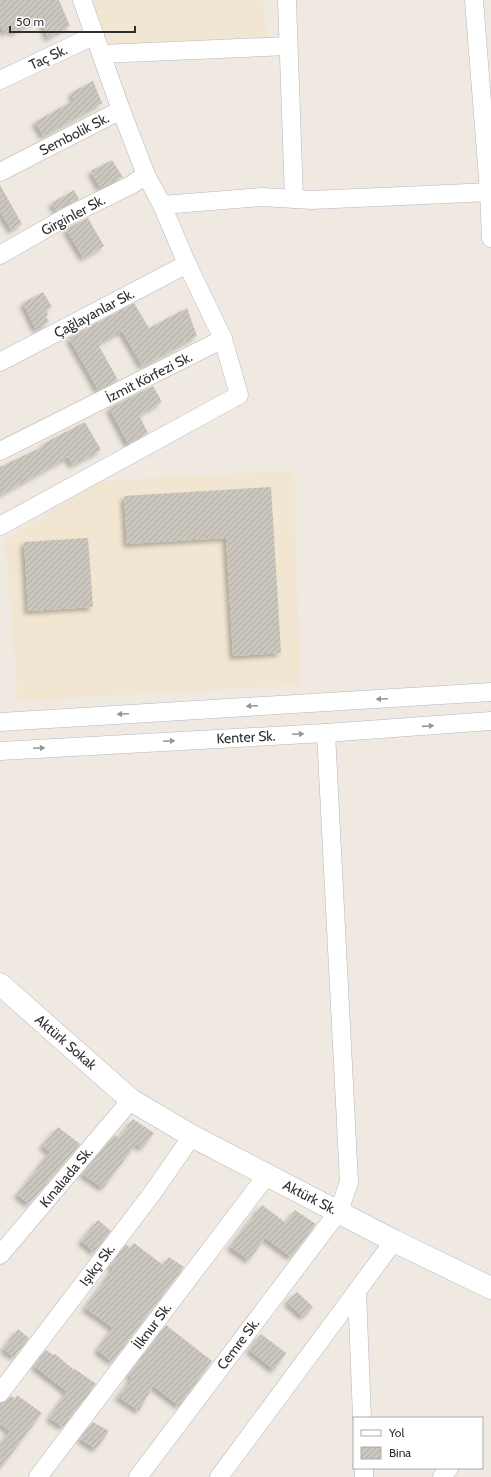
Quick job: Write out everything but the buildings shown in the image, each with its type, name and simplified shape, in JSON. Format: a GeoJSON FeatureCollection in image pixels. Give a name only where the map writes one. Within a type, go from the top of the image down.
{"type":"FeatureCollection","features":[{"type":"Feature","properties":{"kind":"street","name":"Sembolik Sk."},"geometry":{"type":"LineString","coordinates":[[0,172],[121,110],[82,0]]}},
{"type":"Feature","properties":{"kind":"street"},"geometry":{"type":"LineString","coordinates":[[287,0],[294,199]]}},
{"type":"Feature","properties":{"kind":"street"},"geometry":{"type":"LineString","coordinates":[[474,0],[490,192],[491,238]]}},
{"type":"Feature","properties":{"kind":"street","name":"Taç Sk."},"geometry":{"type":"LineString","coordinates":[[0,80],[95,35]]}},
{"type":"Feature","properties":{"kind":"street"},"geometry":{"type":"LineString","coordinates":[[102,54],[288,46]]}},
{"type":"Feature","properties":{"kind":"street"},"geometry":{"type":"LineString","coordinates":[[0,526],[239,395],[223,339],[187,264],[162,205],[146,175],[121,110]]}},
{"type":"Feature","properties":{"kind":"street","name":"Girginler Sk."},"geometry":{"type":"LineString","coordinates":[[0,256],[68,216],[131,185],[146,175]]}},
{"type":"Feature","properties":{"kind":"street"},"geometry":{"type":"LineString","coordinates":[[162,205],[262,197],[312,200],[490,192]]}},
{"type":"Feature","properties":{"kind":"street","name":"Çağlayanlar Sk."},"geometry":{"type":"LineString","coordinates":[[0,362],[187,264]]}},
{"type":"Feature","properties":{"kind":"street","name":"İzmit Körfezi Sk."},"geometry":{"type":"LineString","coordinates":[[0,451],[223,339]]}},
{"type":"Feature","properties":{"kind":"street"},"geometry":{"type":"LineString","coordinates":[[0,722],[491,692]]}},
{"type":"Feature","properties":{"kind":"street","name":"Kenter Sk."},"geometry":{"type":"LineString","coordinates":[[0,752],[326,733],[491,721]]}},
{"type":"Feature","properties":{"kind":"street","name":"Cemre Sk."},"geometry":{"type":"LineString","coordinates":[[138,1477],[339,1211],[349,1182],[326,733]]}},
{"type":"Feature","properties":{"kind":"street","name":"Aktürk Sokak"},"geometry":{"type":"LineString","coordinates":[[0,984],[131,1100]]}},
{"type":"Feature","properties":{"kind":"street","name":"Aktürk Sk."},"geometry":{"type":"LineString","coordinates":[[131,1100],[192,1136],[339,1211],[394,1241],[491,1288]]}},
{"type":"Feature","properties":{"kind":"street","name":"Kınalıada Sk."},"geometry":{"type":"LineString","coordinates":[[0,1255],[131,1100]]}},
{"type":"Feature","properties":{"kind":"street","name":"Işıkçı Sk."},"geometry":{"type":"LineString","coordinates":[[0,1393],[151,1195],[192,1136]]}},
{"type":"Feature","properties":{"kind":"street","name":"İlknur Sk."},"geometry":{"type":"LineString","coordinates":[[38,1477],[267,1175]]}},
{"type":"Feature","properties":{"kind":"street"},"geometry":{"type":"LineString","coordinates":[[219,1477],[394,1241]]}},
{"type":"Feature","properties":{"kind":"street"},"geometry":{"type":"LineString","coordinates":[[357,1291],[362,1417]]}},
{"type":"Feature","properties":{"kind":"street"},"geometry":{"type":"LineString","coordinates":[[442,1477],[448,1469]]}},
{"type":"Feature","properties":{"kind":"shaded area"},"geometry":{"type":"Polygon","coordinates":[[[92,0],[263,0],[267,38],[110,47],[92,0]]]}},
{"type":"Feature","properties":{"kind":"shaded area"},"geometry":{"type":"Polygon","coordinates":[[[294,470],[300,685],[18,701],[5,539],[101,481],[294,470]]]}}]}
